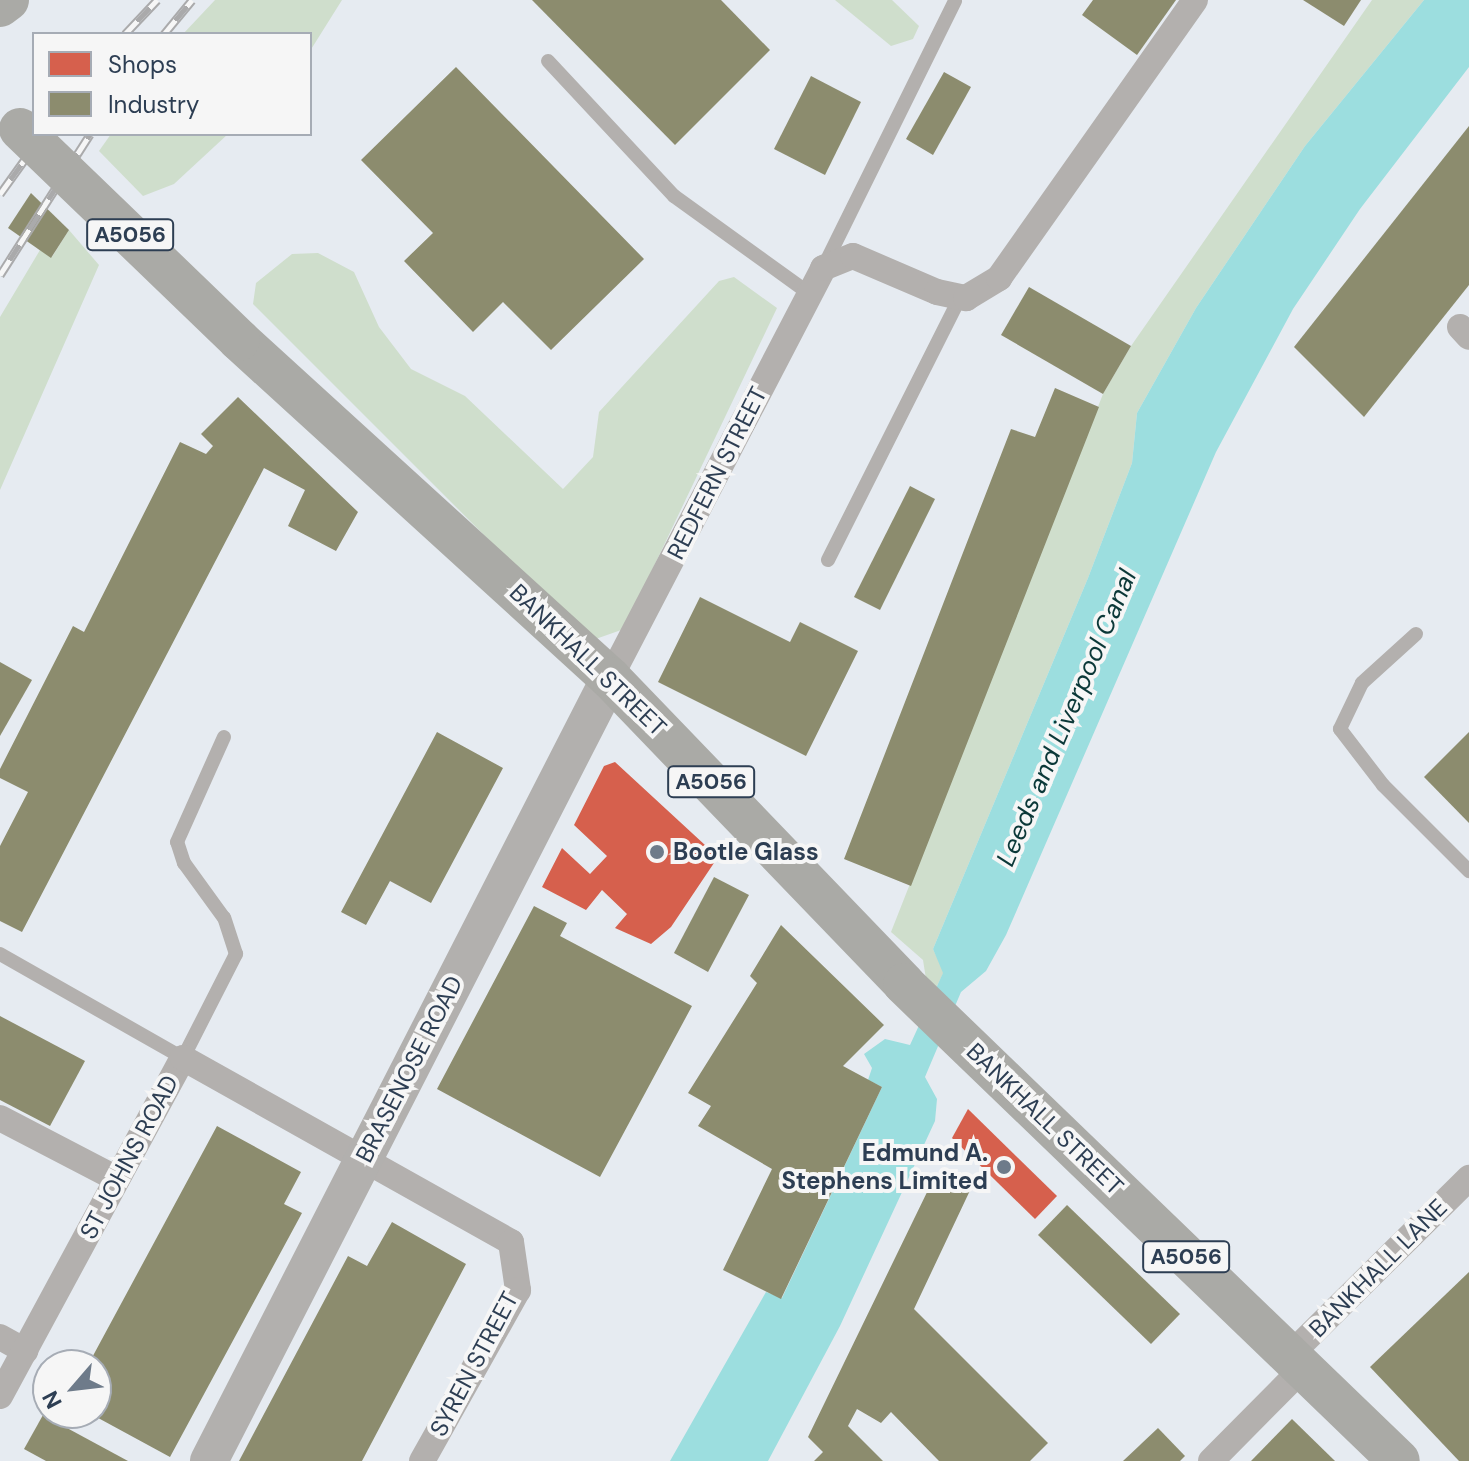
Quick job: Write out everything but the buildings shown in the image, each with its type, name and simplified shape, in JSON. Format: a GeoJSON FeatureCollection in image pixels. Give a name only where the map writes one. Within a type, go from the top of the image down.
{"type":"FeatureCollection","features":[{"type":"Feature","properties":{"kind":"main road"},"geometry":{"type":"LineString","coordinates":[[0,6],[8,0]]}},
{"type":"Feature","properties":{"kind":"main road","name":"BANKHALL STREET"},"geometry":{"type":"LineString","coordinates":[[10,120],[239,340],[610,678],[904,984],[1294,1364],[1399,1461]]}},
{"type":"Feature","properties":{"kind":"main road","name":"BRASENOSE ROAD"},"geometry":{"type":"LineString","coordinates":[[209,1461],[610,678]]}},
{"type":"Feature","properties":{"kind":"street"},"geometry":{"type":"LineString","coordinates":[[823,268],[853,256],[960,297],[999,278],[1195,0]]}},
{"type":"Feature","properties":{"kind":"street","name":"REDFERN STREET"},"geometry":{"type":"LineString","coordinates":[[610,678],[823,268]]}},
{"type":"Feature","properties":{"kind":"street","name":"ST JOHNS ROAD"},"geometry":{"type":"LineString","coordinates":[[0,1396],[183,1058],[364,1157]]}},
{"type":"Feature","properties":{"kind":"street"},"geometry":{"type":"LineString","coordinates":[[0,1118],[117,1179]]}},
{"type":"Feature","properties":{"kind":"street","name":"SYREN STREET"},"geometry":{"type":"LineString","coordinates":[[364,1157],[511,1242],[518,1290],[422,1461]]}},
{"type":"Feature","properties":{"kind":"street","name":"BANKHALL LANE"},"geometry":{"type":"LineString","coordinates":[[1211,1461],[1294,1364],[1469,1178]]}},
{"type":"Feature","properties":{"kind":"street"},"geometry":{"type":"LineString","coordinates":[[0,1337],[25,1351]]}},
{"type":"Feature","properties":{"kind":"lane"},"geometry":{"type":"LineString","coordinates":[[823,268],[955,1]]}},
{"type":"Feature","properties":{"kind":"lane"},"geometry":{"type":"LineString","coordinates":[[548,61],[674,196],[810,294]]}},
{"type":"Feature","properties":{"kind":"lane"},"geometry":{"type":"LineString","coordinates":[[828,560],[960,297]]}},
{"type":"Feature","properties":{"kind":"lane"},"geometry":{"type":"LineString","coordinates":[[1416,634],[1362,683],[1340,729],[1383,785],[1469,871]]}},
{"type":"Feature","properties":{"kind":"lane"},"geometry":{"type":"LineString","coordinates":[[0,954],[183,1058],[236,954],[224,918],[184,863],[177,842],[224,737]]}},
{"type":"Feature","properties":{"kind":"green space"},"geometry":{"type":"Polygon","coordinates":[[[215,0],[342,0],[312,48],[312,32],[185,32],[215,0]]]}},
{"type":"Feature","properties":{"kind":"green space"},"geometry":{"type":"Polygon","coordinates":[[[835,0],[892,0],[919,26],[913,39],[891,46],[835,0]]]}},
{"type":"Feature","properties":{"kind":"green space"},"geometry":{"type":"Polygon","coordinates":[[[1372,0],[1424,0],[1305,146],[1196,308],[1137,413],[1132,463],[1088,578],[933,949],[944,972],[936,988],[926,979],[923,960],[891,932],[1103,394],[1131,346],[1372,0]]]}},
{"type":"Feature","properties":{"kind":"green space"},"geometry":{"type":"Polygon","coordinates":[[[110,136],[226,136],[174,184],[143,196],[99,151],[110,136]]]}},
{"type":"Feature","properties":{"kind":"green space"},"geometry":{"type":"Polygon","coordinates":[[[69,230],[99,265],[0,490],[0,317],[40,250],[52,257],[69,230]]]}},
{"type":"Feature","properties":{"kind":"green space"},"geometry":{"type":"Polygon","coordinates":[[[318,253],[354,272],[379,327],[411,369],[465,396],[563,489],[593,457],[599,412],[719,281],[734,277],[777,308],[624,629],[590,641],[253,304],[256,283],[292,254],[318,253]]]}},
{"type":"Feature","properties":{"kind":"water","name":"Leeds and Liverpool Canal"},"geometry":{"type":"Polygon","coordinates":[[[1424,0],[1469,0],[1469,67],[1360,209],[1293,309],[1216,452],[1006,935],[986,971],[961,992],[925,1077],[937,1099],[935,1121],[840,1326],[768,1461],[670,1461],[766,1292],[782,1298],[882,1087],[868,1080],[872,1068],[864,1054],[885,1039],[910,1045],[943,973],[933,949],[1088,578],[1132,463],[1137,413],[1196,308],[1305,146],[1424,0]]]}},
{"type":"Feature","properties":{"kind":"railway"},"geometry":{"type":"LineString","coordinates":[[127,32],[157,0]]}},
{"type":"Feature","properties":{"kind":"railway"},"geometry":{"type":"LineString","coordinates":[[166,32],[192,0]]}},
{"type":"Feature","properties":{"kind":"railway"},"geometry":{"type":"LineString","coordinates":[[0,194],[42,136]]}},
{"type":"Feature","properties":{"kind":"railway"},"geometry":{"type":"LineString","coordinates":[[0,275],[89,136]]}},
{"type":"Feature","properties":{"kind":"place","name":"Bootle Glass"},"geometry":{"type":"Point","coordinates":[657,852]}},
{"type":"Feature","properties":{"kind":"place","name":"Edmund A. Stephens Limited"},"geometry":{"type":"Point","coordinates":[1004,1167]}}]}
